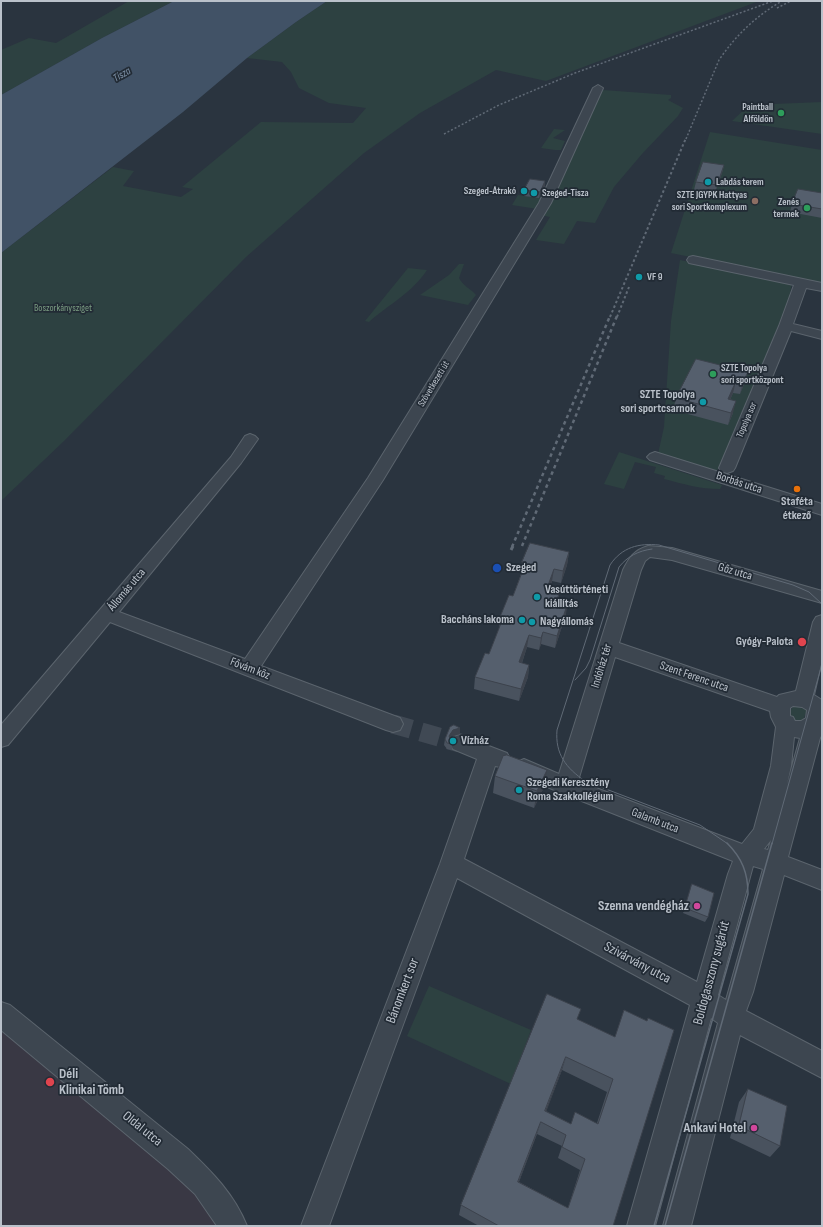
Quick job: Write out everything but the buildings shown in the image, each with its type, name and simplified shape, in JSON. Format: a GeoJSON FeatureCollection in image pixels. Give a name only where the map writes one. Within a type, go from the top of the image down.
{"type":"FeatureCollection","features":[{"type":"Feature","properties":{"kind":"street","name":"Szövetkezeti út"},"geometry":{"type":"LineString","coordinates":[[248,668],[375,480],[545,203],[598,88]]}},
{"type":"Feature","properties":{"kind":"street"},"geometry":{"type":"LineString","coordinates":[[693,260],[822,287]]}},
{"type":"Feature","properties":{"kind":"street","name":"Topolya sor"},"geometry":{"type":"LineString","coordinates":[[727,468],[786,326],[801,283]]}},
{"type":"Feature","properties":{"kind":"street"},"geometry":{"type":"LineString","coordinates":[[786,326],[822,335]]}},
{"type":"Feature","properties":{"kind":"street","name":"Állomás utca"},"geometry":{"type":"LineString","coordinates":[[1,739],[236,460],[250,439]]}},
{"type":"Feature","properties":{"kind":"street","name":"Borbás utca"},"geometry":{"type":"LineString","coordinates":[[655,457],[822,510]]}},
{"type":"Feature","properties":{"kind":"street","name":"Gőz utca"},"geometry":{"type":"LineString","coordinates":[[647,552],[658,551],[672,554],[822,597]]}},
{"type":"Feature","properties":{"kind":"street","name":"Indóház tér"},"geometry":{"type":"LineString","coordinates":[[566,786],[635,562],[640,554],[647,552]]}},
{"type":"Feature","properties":{"kind":"street","name":"Fővám köz"},"geometry":{"type":"LineString","coordinates":[[106,614],[393,724]]}},
{"type":"Feature","properties":{"kind":"street"},"geometry":{"type":"LineString","coordinates":[[804,700],[822,622]]}},
{"type":"Feature","properties":{"kind":"street","name":"Szent Ferenc utca"},"geometry":{"type":"LineString","coordinates":[[608,647],[783,715]]}},
{"type":"Feature","properties":{"kind":"street"},"geometry":{"type":"LineString","coordinates":[[677,1226],[732,1017],[741,992],[810,736],[820,724],[820,712],[817,707],[798,698],[786,700],[783,715],[799,730],[808,731],[820,724]]}},
{"type":"Feature","properties":{"kind":"street","name":"Boldogasszony sugárút"},"geometry":{"type":"LineString","coordinates":[[641,1226],[739,874],[746,856],[764,833],[781,766],[783,715]]}},
{"type":"Feature","properties":{"kind":"street"},"geometry":{"type":"LineString","coordinates":[[460,743],[489,755]]}},
{"type":"Feature","properties":{"kind":"street","name":"Galamb utca"},"geometry":{"type":"LineString","coordinates":[[489,755],[746,856],[776,862],[822,880]]}},
{"type":"Feature","properties":{"kind":"street","name":"Bánomkert sor"},"geometry":{"type":"LineString","coordinates":[[315,1226],[451,864],[489,755]]}},
{"type":"Feature","properties":{"kind":"street","name":"Szivárvány utca"},"geometry":{"type":"LineString","coordinates":[[451,864],[679,985],[732,1017],[822,1065]]}},
{"type":"Feature","properties":{"kind":"street","name":"Oldal utca"},"geometry":{"type":"LineString","coordinates":[[1,1014],[178,1158],[205,1184],[220,1204],[233,1226]]}},
{"type":"Feature","properties":{"kind":"shaded area","name":"Déli Klinikai Tömb"},"geometry":{"type":"Polygon","coordinates":[[[1,1000],[198,1163],[222,1186],[248,1226],[1,1226],[1,1000]]]}},
{"type":"Feature","properties":{"kind":"green space"},"geometry":{"type":"Polygon","coordinates":[[[129,1],[174,1],[102,38],[1,95],[1,50],[29,38],[56,43],[129,1]]]}},
{"type":"Feature","properties":{"kind":"green space","name":"Boszorkánysziget"},"geometry":{"type":"Polygon","coordinates":[[[327,1],[759,1],[546,81],[496,70],[420,113],[364,153],[246,257],[64,441],[1,501],[1,253],[113,167],[134,171],[123,186],[181,197],[193,189],[182,187],[261,122],[353,123],[366,108],[329,103],[299,88],[291,72],[282,62],[247,58],[327,1]]]}},
{"type":"Feature","properties":{"kind":"green space"},"geometry":{"type":"Polygon","coordinates":[[[603,90],[671,95],[671,98],[668,100],[683,108],[678,116],[642,154],[614,187],[595,223],[577,221],[564,244],[536,240],[550,217],[541,215],[577,147],[599,93],[603,90]]]}},
{"type":"Feature","properties":{"kind":"green space","name":"Paintball Alföldön"},"geometry":{"type":"Polygon","coordinates":[[[822,102],[822,134],[732,121],[749,105],[822,102]]]}},
{"type":"Feature","properties":{"kind":"green space"},"geometry":{"type":"Polygon","coordinates":[[[554,129],[565,130],[553,138],[565,141],[561,150],[541,148],[554,129]]]}},
{"type":"Feature","properties":{"kind":"green space","name":"SZTE JGYPK Hattyas sori Sportkomplexum"},"geometry":{"type":"Polygon","coordinates":[[[710,132],[822,150],[822,284],[671,253],[710,132]]]}},
{"type":"Feature","properties":{"kind":"green space"},"geometry":{"type":"Polygon","coordinates":[[[518,195],[544,198],[538,209],[512,205],[518,195]]]}},
{"type":"Feature","properties":{"kind":"green space","name":"SZTE Topolya sori sportközpont"},"geometry":{"type":"Polygon","coordinates":[[[680,260],[792,283],[788,303],[717,472],[658,454],[664,427],[671,321],[680,260]]]}},
{"type":"Feature","properties":{"kind":"green space"},"geometry":{"type":"Polygon","coordinates":[[[459,264],[464,264],[459,278],[462,283],[476,295],[468,305],[420,295],[449,275],[459,264]]]}},
{"type":"Feature","properties":{"kind":"green space"},"geometry":{"type":"Polygon","coordinates":[[[408,268],[427,270],[408,292],[369,322],[365,321],[408,268]]]}},
{"type":"Feature","properties":{"kind":"green space"},"geometry":{"type":"Polygon","coordinates":[[[619,452],[722,485],[720,489],[713,489],[671,481],[664,479],[665,476],[654,473],[656,467],[635,462],[624,489],[604,484],[619,452]]]}},
{"type":"Feature","properties":{"kind":"green space"},"geometry":{"type":"Polygon","coordinates":[[[795,706],[807,710],[802,723],[794,720],[789,713],[795,706]]]}},
{"type":"Feature","properties":{"kind":"green space"},"geometry":{"type":"Polygon","coordinates":[[[429,986],[531,1030],[511,1084],[407,1036],[429,986]]]}},
{"type":"Feature","properties":{"kind":"water","name":"Tisza"},"geometry":{"type":"Polygon","coordinates":[[[174,1],[327,1],[247,58],[183,112],[1,253],[1,95],[102,38],[174,1]]]}},
{"type":"Feature","properties":{"kind":"tunnel"},"geometry":{"type":"LineString","coordinates":[[393,724],[460,743]]}},
{"type":"Feature","properties":{"kind":"tram line"},"geometry":{"type":"LineString","coordinates":[[728,844],[700,825],[585,781],[572,771],[563,760],[560,753],[557,730],[610,565],[626,550],[638,546],[659,545],[793,585],[809,592],[822,604]]}},
{"type":"Feature","properties":{"kind":"tram line"},"geometry":{"type":"LineString","coordinates":[[575,680],[586,668],[590,660],[619,567],[634,555],[642,551],[652,549]]}},
{"type":"Feature","properties":{"kind":"tram line"},"geometry":{"type":"LineString","coordinates":[[772,844],[822,664]]}},
{"type":"Feature","properties":{"kind":"tram line"},"geometry":{"type":"LineString","coordinates":[[665,1226],[772,843]]}},
{"type":"Feature","properties":{"kind":"tram line"},"geometry":{"type":"LineString","coordinates":[[654,1226],[748,894],[747,879],[743,866],[737,854],[728,844]]}},
{"type":"Feature","properties":{"kind":"railway"},"geometry":{"type":"LineString","coordinates":[[444,134],[499,105],[575,73],[773,1]]}},
{"type":"Feature","properties":{"kind":"railway"},"geometry":{"type":"LineString","coordinates":[[686,139],[719,60],[732,42],[747,27],[782,1]]}},
{"type":"Feature","properties":{"kind":"railway"},"geometry":{"type":"LineString","coordinates":[[777,8],[791,1]]}},
{"type":"Feature","properties":{"kind":"railway"},"geometry":{"type":"LineString","coordinates":[[610,317],[686,138]]}},
{"type":"Feature","properties":{"kind":"railway"},"geometry":{"type":"LineString","coordinates":[[617,317],[629,287]]}},
{"type":"Feature","properties":{"kind":"railway"},"geometry":{"type":"LineString","coordinates":[[512,547],[610,316]]}},
{"type":"Feature","properties":{"kind":"railway"},"geometry":{"type":"LineString","coordinates":[[522,546],[617,316]]}},
{"type":"Feature","properties":{"kind":"railway"},"geometry":{"type":"LineString","coordinates":[[511,550],[513,546]]}},
{"type":"Feature","properties":{"kind":"place","name":"Paintball Alföldön"},"geometry":{"type":"Point","coordinates":[781,113]}},
{"type":"Feature","properties":{"kind":"place","name":"Labdás terem"},"geometry":{"type":"Point","coordinates":[708,182]}},
{"type":"Feature","properties":{"kind":"place","name":"Szeged-Átrakó"},"geometry":{"type":"Point","coordinates":[524,191]}},
{"type":"Feature","properties":{"kind":"place","name":"Szeged-Tisza"},"geometry":{"type":"Point","coordinates":[534,193]}},
{"type":"Feature","properties":{"kind":"place","name":"SZTE JGYPK Hattyas sori Sportkomplexum"},"geometry":{"type":"Point","coordinates":[755,201]}},
{"type":"Feature","properties":{"kind":"place","name":"Zenés termek"},"geometry":{"type":"Point","coordinates":[807,208]}},
{"type":"Feature","properties":{"kind":"place","name":"VF 9"},"geometry":{"type":"Point","coordinates":[639,277]}},
{"type":"Feature","properties":{"kind":"place","name":"SZTE Topolya sori sportközpont"},"geometry":{"type":"Point","coordinates":[713,374]}},
{"type":"Feature","properties":{"kind":"place","name":"SZTE Topolya sori sportcsarnok"},"geometry":{"type":"Point","coordinates":[703,402]}},
{"type":"Feature","properties":{"kind":"place","name":"Staféta étkező"},"geometry":{"type":"Point","coordinates":[797,489]}},
{"type":"Feature","properties":{"kind":"place","name":"Szeged"},"geometry":{"type":"Point","coordinates":[497,568]}},
{"type":"Feature","properties":{"kind":"place","name":"Vasúttörténeti kiállítás"},"geometry":{"type":"Point","coordinates":[537,597]}},
{"type":"Feature","properties":{"kind":"place","name":"Baccháns lakoma"},"geometry":{"type":"Point","coordinates":[522,620]}},
{"type":"Feature","properties":{"kind":"place","name":"Nagyállomás"},"geometry":{"type":"Point","coordinates":[532,622]}},
{"type":"Feature","properties":{"kind":"place","name":"Gyógy-Palota"},"geometry":{"type":"Point","coordinates":[802,642]}},
{"type":"Feature","properties":{"kind":"place","name":"Vízház"},"geometry":{"type":"Point","coordinates":[453,741]}},
{"type":"Feature","properties":{"kind":"place","name":"Szegedi Keresztény Roma Szakkollégium"},"geometry":{"type":"Point","coordinates":[519,790]}},
{"type":"Feature","properties":{"kind":"place","name":"Szenna vendégház"},"geometry":{"type":"Point","coordinates":[697,906]}},
{"type":"Feature","properties":{"kind":"place","name":"Déli Klinikai Tömb"},"geometry":{"type":"Point","coordinates":[50,1082]}},
{"type":"Feature","properties":{"kind":"place","name":"Ankavi Hotel"},"geometry":{"type":"Point","coordinates":[754,1128]}}]}
